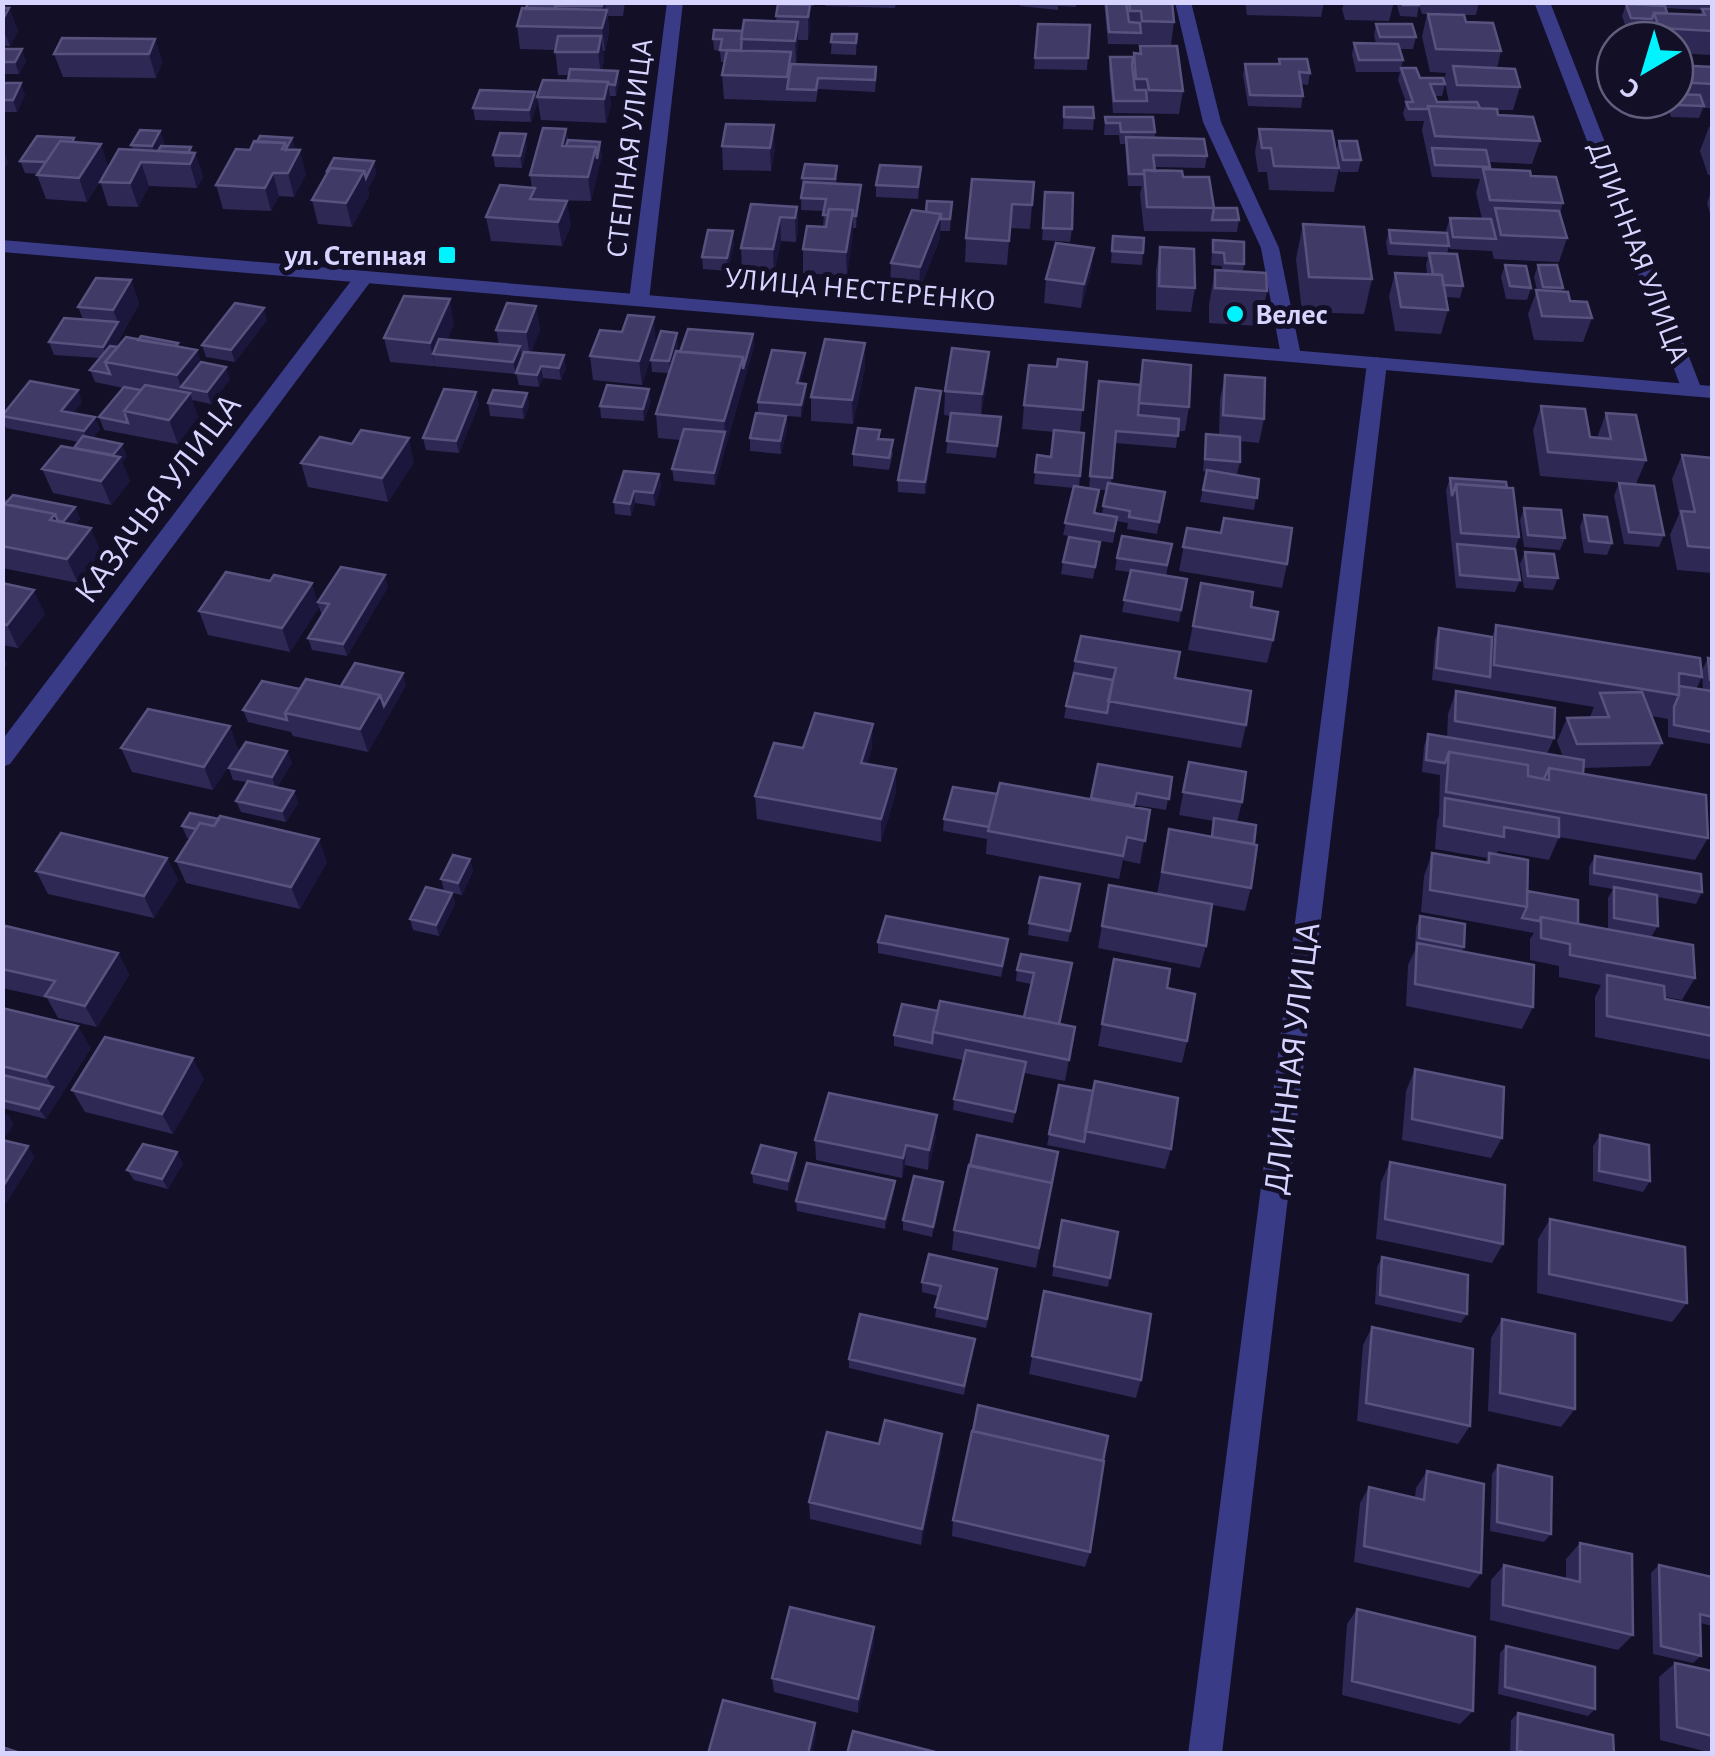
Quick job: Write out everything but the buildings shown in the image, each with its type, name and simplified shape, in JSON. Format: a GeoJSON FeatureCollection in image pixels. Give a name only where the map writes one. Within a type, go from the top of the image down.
{"type":"FeatureCollection","features":[{"type":"Feature","properties":{"kind":"street","name":"СТЕПНАЯ УЛИЦА"},"geometry":{"type":"LineString","coordinates":[[638,300],[674,2]]}},
{"type":"Feature","properties":{"kind":"street"},"geometry":{"type":"LineString","coordinates":[[1183,2],[1212,122],[1270,248],[1291,356]]}},
{"type":"Feature","properties":{"kind":"street","name":"ДЛИННАЯ УЛИЦА"},"geometry":{"type":"LineString","coordinates":[[1542,2],[1702,391]]}},
{"type":"Feature","properties":{"kind":"street","name":"УЛИЦА НЕСТЕРЕНКО"},"geometry":{"type":"LineString","coordinates":[[2,246],[1702,391]]}},
{"type":"Feature","properties":{"kind":"street","name":"КАЗАЧЬЯ УЛИЦА"},"geometry":{"type":"LineString","coordinates":[[2,758],[364,277]]}},
{"type":"Feature","properties":{"kind":"street","name":"ДЛИННАЯ УЛИЦА"},"geometry":{"type":"LineString","coordinates":[[1205,1754],[1377,363]]}},
{"type":"Feature","properties":{"kind":"place","name":"ул. Степная"},"geometry":{"type":"Point","coordinates":[447,255]}},
{"type":"Feature","properties":{"kind":"place","name":"Велес"},"geometry":{"type":"Point","coordinates":[1235,314]}}]}
